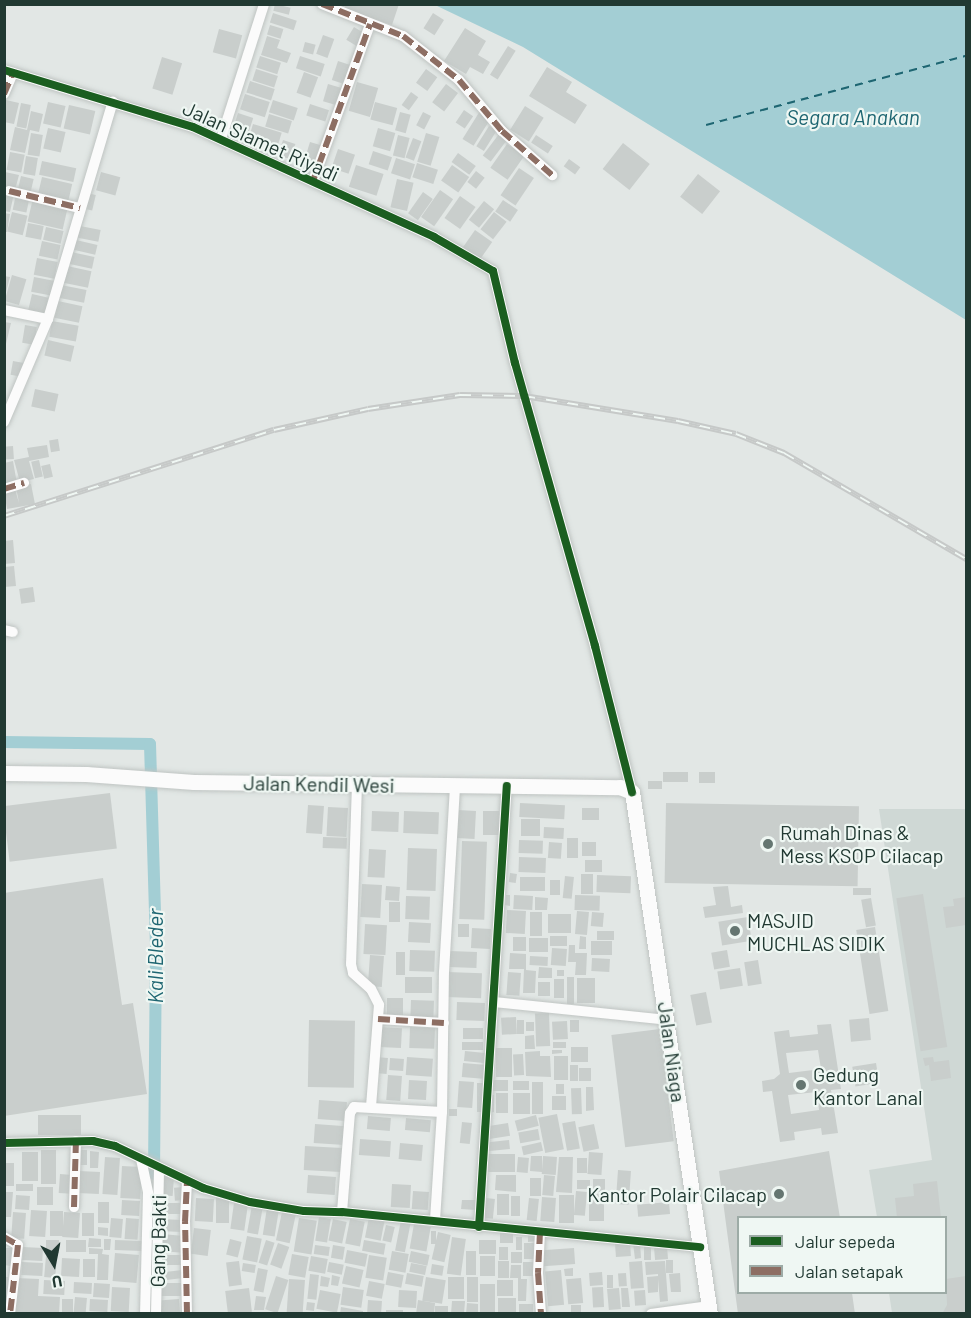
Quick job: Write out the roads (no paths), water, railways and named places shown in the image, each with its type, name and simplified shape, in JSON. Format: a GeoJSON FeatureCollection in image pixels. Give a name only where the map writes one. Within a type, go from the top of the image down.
{"type":"FeatureCollection","features":[{"type":"Feature","properties":{"kind":"main road","name":"Jalan Kendil Wesi"},"geometry":{"type":"LineString","coordinates":[[4,773],[86,774],[165,780],[455,786],[620,786],[632,792]]}},
{"type":"Feature","properties":{"kind":"main road","name":"Jalan Niaga"},"geometry":{"type":"LineString","coordinates":[[632,792],[709,1310]]}},
{"type":"Feature","properties":{"kind":"street"},"geometry":{"type":"LineString","coordinates":[[221,139],[264,4]]}},
{"type":"Feature","properties":{"kind":"street"},"geometry":{"type":"LineString","coordinates":[[322,4],[403,36],[459,80],[502,131],[552,174]]}},
{"type":"Feature","properties":{"kind":"street"},"geometry":{"type":"LineString","coordinates":[[313,181],[370,24]]}},
{"type":"Feature","properties":{"kind":"street"},"geometry":{"type":"LineString","coordinates":[[4,94],[9,71]]}},
{"type":"Feature","properties":{"kind":"street","name":"Jalan Slamet Riyadi"},"geometry":{"type":"LineString","coordinates":[[9,71],[193,127],[434,237],[493,271],[515,363],[595,646],[632,792]]}},
{"type":"Feature","properties":{"kind":"street"},"geometry":{"type":"LineString","coordinates":[[4,422],[48,320],[112,101]]}},
{"type":"Feature","properties":{"kind":"street"},"geometry":{"type":"LineString","coordinates":[[9,191],[80,208]]}},
{"type":"Feature","properties":{"kind":"street"},"geometry":{"type":"LineString","coordinates":[[4,310],[48,320]]}},
{"type":"Feature","properties":{"kind":"street"},"geometry":{"type":"LineString","coordinates":[[4,489],[24,483]]}},
{"type":"Feature","properties":{"kind":"street"},"geometry":{"type":"LineString","coordinates":[[357,784],[351,964],[353,974],[358,981],[377,996],[378,1019],[371,1106]]}},
{"type":"Feature","properties":{"kind":"street"},"geometry":{"type":"LineString","coordinates":[[435,1220],[442,1112],[455,786]]}},
{"type":"Feature","properties":{"kind":"street"},"geometry":{"type":"LineString","coordinates":[[478,1227],[507,786]]}},
{"type":"Feature","properties":{"kind":"street"},"geometry":{"type":"LineString","coordinates":[[494,1002],[667,1020]]}},
{"type":"Feature","properties":{"kind":"street"},"geometry":{"type":"LineString","coordinates":[[378,1019],[444,1023]]}},
{"type":"Feature","properties":{"kind":"street"},"geometry":{"type":"LineString","coordinates":[[342,1212],[350,1113],[354,1107],[371,1106],[442,1112]]}},
{"type":"Feature","properties":{"kind":"street"},"geometry":{"type":"LineString","coordinates":[[4,1143],[93,1140],[115,1146],[187,1181],[250,1202],[304,1211],[435,1220],[478,1227],[700,1247]]}},
{"type":"Feature","properties":{"kind":"street"},"geometry":{"type":"LineString","coordinates":[[74,1207],[76,1141]]}},
{"type":"Feature","properties":{"kind":"street"},"geometry":{"type":"LineString","coordinates":[[145,1314],[148,1193],[151,1164]]}},
{"type":"Feature","properties":{"kind":"street","name":"Gang Bakti"},"geometry":{"type":"LineString","coordinates":[[151,1164],[156,1314]]}},
{"type":"Feature","properties":{"kind":"street"},"geometry":{"type":"LineString","coordinates":[[187,1181],[184,1222],[187,1314]]}},
{"type":"Feature","properties":{"kind":"street"},"geometry":{"type":"LineString","coordinates":[[540,1232],[538,1273],[541,1314]]}},
{"type":"Feature","properties":{"kind":"street"},"geometry":{"type":"LineString","coordinates":[[4,1237],[18,1245],[10,1314]]}},
{"type":"Feature","properties":{"kind":"street"},"geometry":{"type":"LineString","coordinates":[[651,1314],[709,1310]]}},
{"type":"Feature","properties":{"kind":"water","name":"Segara Anakan"},"geometry":{"type":"Polygon","coordinates":[[[435,5],[966,5],[966,320],[523,47],[435,5]]]}},
{"type":"Feature","properties":{"kind":"waterway","name":"Kali Bleder"},"geometry":{"type":"LineString","coordinates":[[4,742],[150,744],[156,945],[154,1174]]}},
{"type":"Feature","properties":{"kind":"railway"},"geometry":{"type":"LineString","coordinates":[[4,516],[274,430],[368,409],[460,395],[524,396],[678,421],[736,434],[784,453],[966,559]]}},
{"type":"Feature","properties":{"kind":"place","name":"Rumah Dinas & Mess KSOP Cilacap"},"geometry":{"type":"Point","coordinates":[768,844]}},
{"type":"Feature","properties":{"kind":"place","name":"MASJID MUCHLAS SIDIK"},"geometry":{"type":"Point","coordinates":[735,931]}},
{"type":"Feature","properties":{"kind":"place","name":"Gedung Kantor Lanal"},"geometry":{"type":"Point","coordinates":[801,1085]}},
{"type":"Feature","properties":{"kind":"place","name":"Kantor Polair Cilacap"},"geometry":{"type":"Point","coordinates":[779,1194]}}]}
